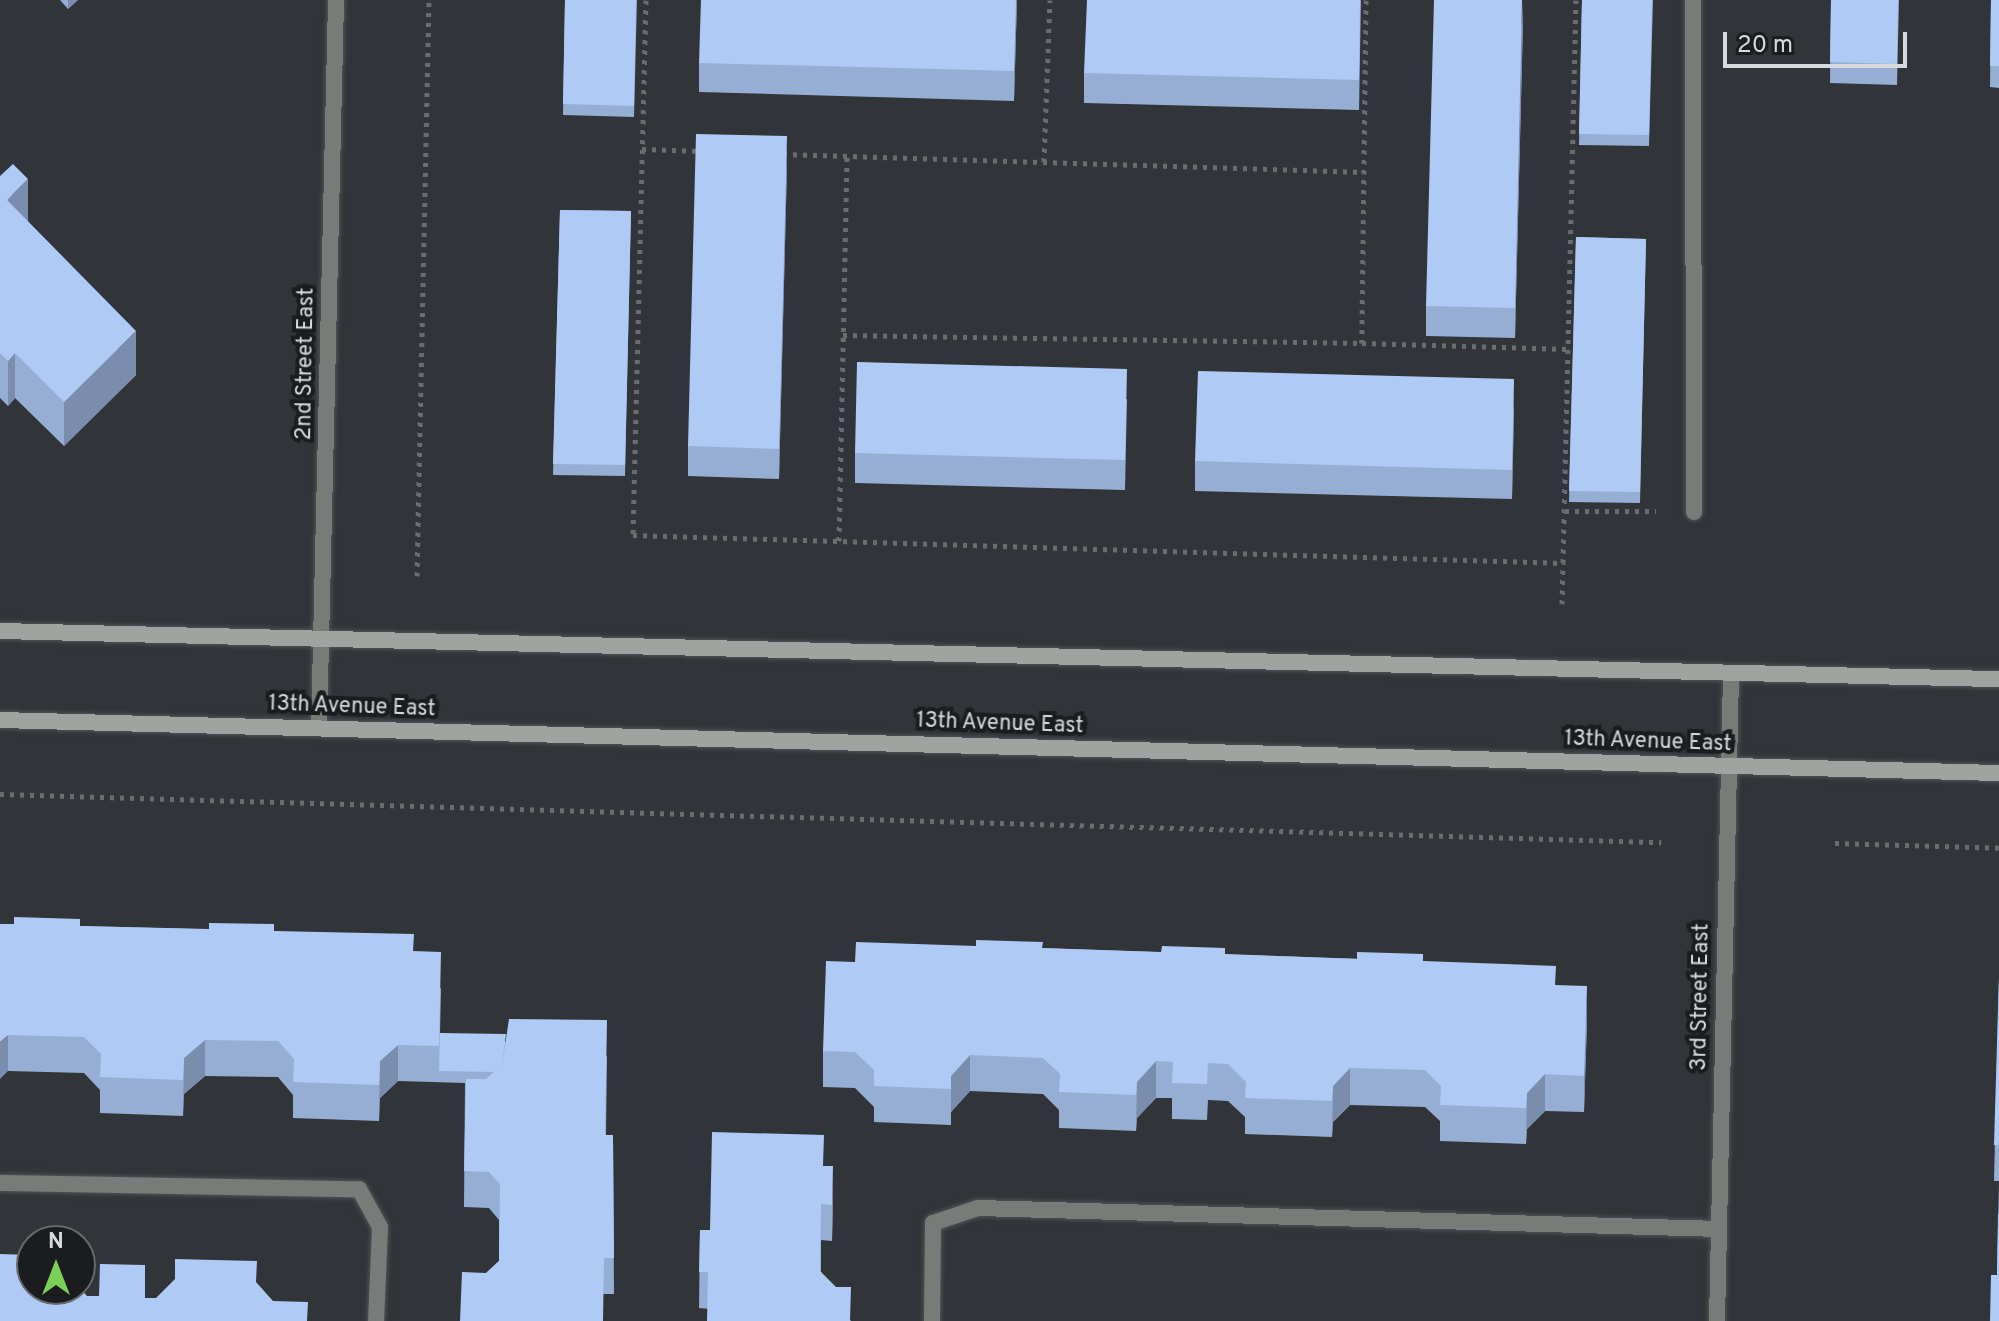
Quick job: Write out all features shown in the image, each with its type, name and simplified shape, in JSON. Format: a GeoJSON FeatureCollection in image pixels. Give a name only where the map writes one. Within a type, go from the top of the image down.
{"type":"FeatureCollection","features":[{"type":"Feature","properties":{"kind":"main road"},"geometry":{"type":"LineString","coordinates":[[0,631],[1999,679]]}},
{"type":"Feature","properties":{"kind":"main road","name":"13th Avenue East"},"geometry":{"type":"LineString","coordinates":[[0,720],[1999,773]]}},
{"type":"Feature","properties":{"kind":"street","name":"2nd Street East"},"geometry":{"type":"LineString","coordinates":[[319,728],[336,0]]}},
{"type":"Feature","properties":{"kind":"street"},"geometry":{"type":"LineString","coordinates":[[1693,0],[1694,512]]}},
{"type":"Feature","properties":{"kind":"street","name":"3rd Street East"},"geometry":{"type":"LineString","coordinates":[[1717,1321],[1731,673]]}},
{"type":"Feature","properties":{"kind":"street"},"geometry":{"type":"LineString","coordinates":[[0,1183],[359,1189],[380,1227],[376,1321]]}},
{"type":"Feature","properties":{"kind":"street"},"geometry":{"type":"LineString","coordinates":[[932,1321],[933,1223],[978,1208],[1719,1229]]}},
{"type":"Feature","properties":{"kind":"path"},"geometry":{"type":"LineString","coordinates":[[417,576],[429,0]]}},
{"type":"Feature","properties":{"kind":"path"},"geometry":{"type":"LineString","coordinates":[[646,0],[633,535],[1563,563]]}},
{"type":"Feature","properties":{"kind":"path"},"geometry":{"type":"LineString","coordinates":[[1044,162],[1050,0]]}},
{"type":"Feature","properties":{"kind":"path"},"geometry":{"type":"LineString","coordinates":[[1362,343],[1366,0]]}},
{"type":"Feature","properties":{"kind":"path"},"geometry":{"type":"LineString","coordinates":[[1562,604],[1576,0]]}},
{"type":"Feature","properties":{"kind":"path"},"geometry":{"type":"LineString","coordinates":[[642,149],[705,151]]}},
{"type":"Feature","properties":{"kind":"path"},"geometry":{"type":"LineString","coordinates":[[768,153],[1364,172]]}},
{"type":"Feature","properties":{"kind":"path"},"geometry":{"type":"LineString","coordinates":[[839,541],[847,155]]}},
{"type":"Feature","properties":{"kind":"path"},"geometry":{"type":"LineString","coordinates":[[843,335],[1568,349]]}},
{"type":"Feature","properties":{"kind":"path"},"geometry":{"type":"LineString","coordinates":[[1565,511],[1694,512]]}},
{"type":"Feature","properties":{"kind":"path"},"geometry":{"type":"LineString","coordinates":[[0,794],[1661,842]]}},
{"type":"Feature","properties":{"kind":"path"},"geometry":{"type":"LineString","coordinates":[[1835,843],[1999,848]]}},
{"type":"Feature","properties":{"kind":"building"},"geometry":{"type":"Polygon","coordinates":[[[565,0],[636,0],[634,106],[563,104],[565,0]]]}},
{"type":"Feature","properties":{"kind":"building"},"geometry":{"type":"Polygon","coordinates":[[[701,0],[1016,0],[1014,71],[699,63],[701,0]]]}},
{"type":"Feature","properties":{"kind":"building"},"geometry":{"type":"Polygon","coordinates":[[[1087,0],[1360,0],[1359,80],[1084,73],[1087,0]]]}},
{"type":"Feature","properties":{"kind":"building"},"geometry":{"type":"Polygon","coordinates":[[[1434,0],[1522,0],[1515,308],[1426,306],[1434,0]]]}},
{"type":"Feature","properties":{"kind":"building"},"geometry":{"type":"Polygon","coordinates":[[[1582,0],[1652,0],[1649,135],[1579,134],[1582,0]]]}},
{"type":"Feature","properties":{"kind":"building"},"geometry":{"type":"Polygon","coordinates":[[[1831,0],[1898,0],[1897,64],[1830,62],[1831,0]]]}},
{"type":"Feature","properties":{"kind":"building"},"geometry":{"type":"Polygon","coordinates":[[[1991,0],[1999,0],[1999,66],[1990,66],[1991,0]]]}},
{"type":"Feature","properties":{"kind":"building"},"geometry":{"type":"Polygon","coordinates":[[[696,134],[787,136],[779,449],[688,446],[696,134]]]}},
{"type":"Feature","properties":{"kind":"building"},"geometry":{"type":"Polygon","coordinates":[[[13,164],[28,179],[7,200],[136,331],[64,402],[15,353],[8,361],[0,353],[0,176],[13,164]]]}},
{"type":"Feature","properties":{"kind":"building"},"geometry":{"type":"Polygon","coordinates":[[[560,210],[631,211],[625,465],[553,464],[560,210]]]}},
{"type":"Feature","properties":{"kind":"building"},"geometry":{"type":"Polygon","coordinates":[[[1576,237],[1646,239],[1640,492],[1569,491],[1576,237]]]}},
{"type":"Feature","properties":{"kind":"building"},"geometry":{"type":"Polygon","coordinates":[[[857,362],[1127,369],[1125,460],[855,453],[857,362]]]}},
{"type":"Feature","properties":{"kind":"building"},"geometry":{"type":"Polygon","coordinates":[[[1198,371],[1514,379],[1512,470],[1195,461],[1198,371]]]}},
{"type":"Feature","properties":{"kind":"building"},"geometry":{"type":"Polygon","coordinates":[[[14,917],[80,919],[80,926],[209,929],[209,923],[274,924],[274,931],[414,934],[413,951],[441,952],[439,1046],[398,1045],[380,1061],[379,1085],[293,1082],[294,1059],[278,1041],[205,1040],[184,1058],[183,1080],[100,1077],[101,1054],[84,1037],[8,1035],[0,1042],[0,924],[14,924],[14,917]]]}},
{"type":"Feature","properties":{"kind":"building"},"geometry":{"type":"Polygon","coordinates":[[[976,940],[1043,942],[1042,948],[1161,952],[1162,946],[1225,948],[1225,954],[1357,959],[1357,952],[1423,954],[1423,961],[1556,966],[1555,985],[1587,986],[1584,1076],[1545,1074],[1527,1093],[1526,1108],[1440,1105],[1441,1086],[1425,1070],[1350,1068],[1333,1086],[1332,1101],[1245,1098],[1246,1082],[1228,1064],[1208,1063],[1207,1084],[1172,1083],[1173,1062],[1156,1061],[1137,1082],[1136,1095],[1059,1092],[1060,1074],[1043,1058],[970,1055],[951,1076],[951,1089],[874,1086],[874,1070],[855,1052],[823,1051],[826,961],[855,962],[856,942],[976,946],[976,940]]]}},
{"type":"Feature","properties":{"kind":"building"},"geometry":{"type":"Polygon","coordinates":[[[1999,976],[1999,1145],[1994,1145],[1999,976]]]}},
{"type":"Feature","properties":{"kind":"building"},"geometry":{"type":"Polygon","coordinates":[[[509,1019],[607,1020],[605,1135],[613,1135],[614,1258],[604,1258],[603,1321],[460,1321],[462,1272],[486,1273],[499,1261],[500,1184],[489,1172],[464,1171],[466,1079],[486,1079],[502,1065],[509,1019]]]}},
{"type":"Feature","properties":{"kind":"building"},"geometry":{"type":"Polygon","coordinates":[[[440,1033],[506,1034],[502,1065],[494,1072],[439,1071],[440,1033]]]}},
{"type":"Feature","properties":{"kind":"building"},"geometry":{"type":"Polygon","coordinates":[[[712,1132],[824,1135],[823,1166],[833,1166],[832,1205],[821,1204],[820,1271],[836,1287],[851,1287],[850,1321],[707,1321],[708,1272],[699,1272],[700,1230],[710,1230],[712,1132]]]}},
{"type":"Feature","properties":{"kind":"building"},"geometry":{"type":"Polygon","coordinates":[[[1998,1214],[1999,1321],[1990,1321],[1991,1275],[1997,1275],[1998,1214]]]}},
{"type":"Feature","properties":{"kind":"building"},"geometry":{"type":"Polygon","coordinates":[[[0,1254],[16,1254],[16,1305],[96,1305],[100,1264],[145,1265],[145,1298],[156,1298],[175,1279],[175,1259],[257,1261],[256,1282],[273,1301],[308,1302],[307,1321],[0,1321],[0,1254]]]}}]}
